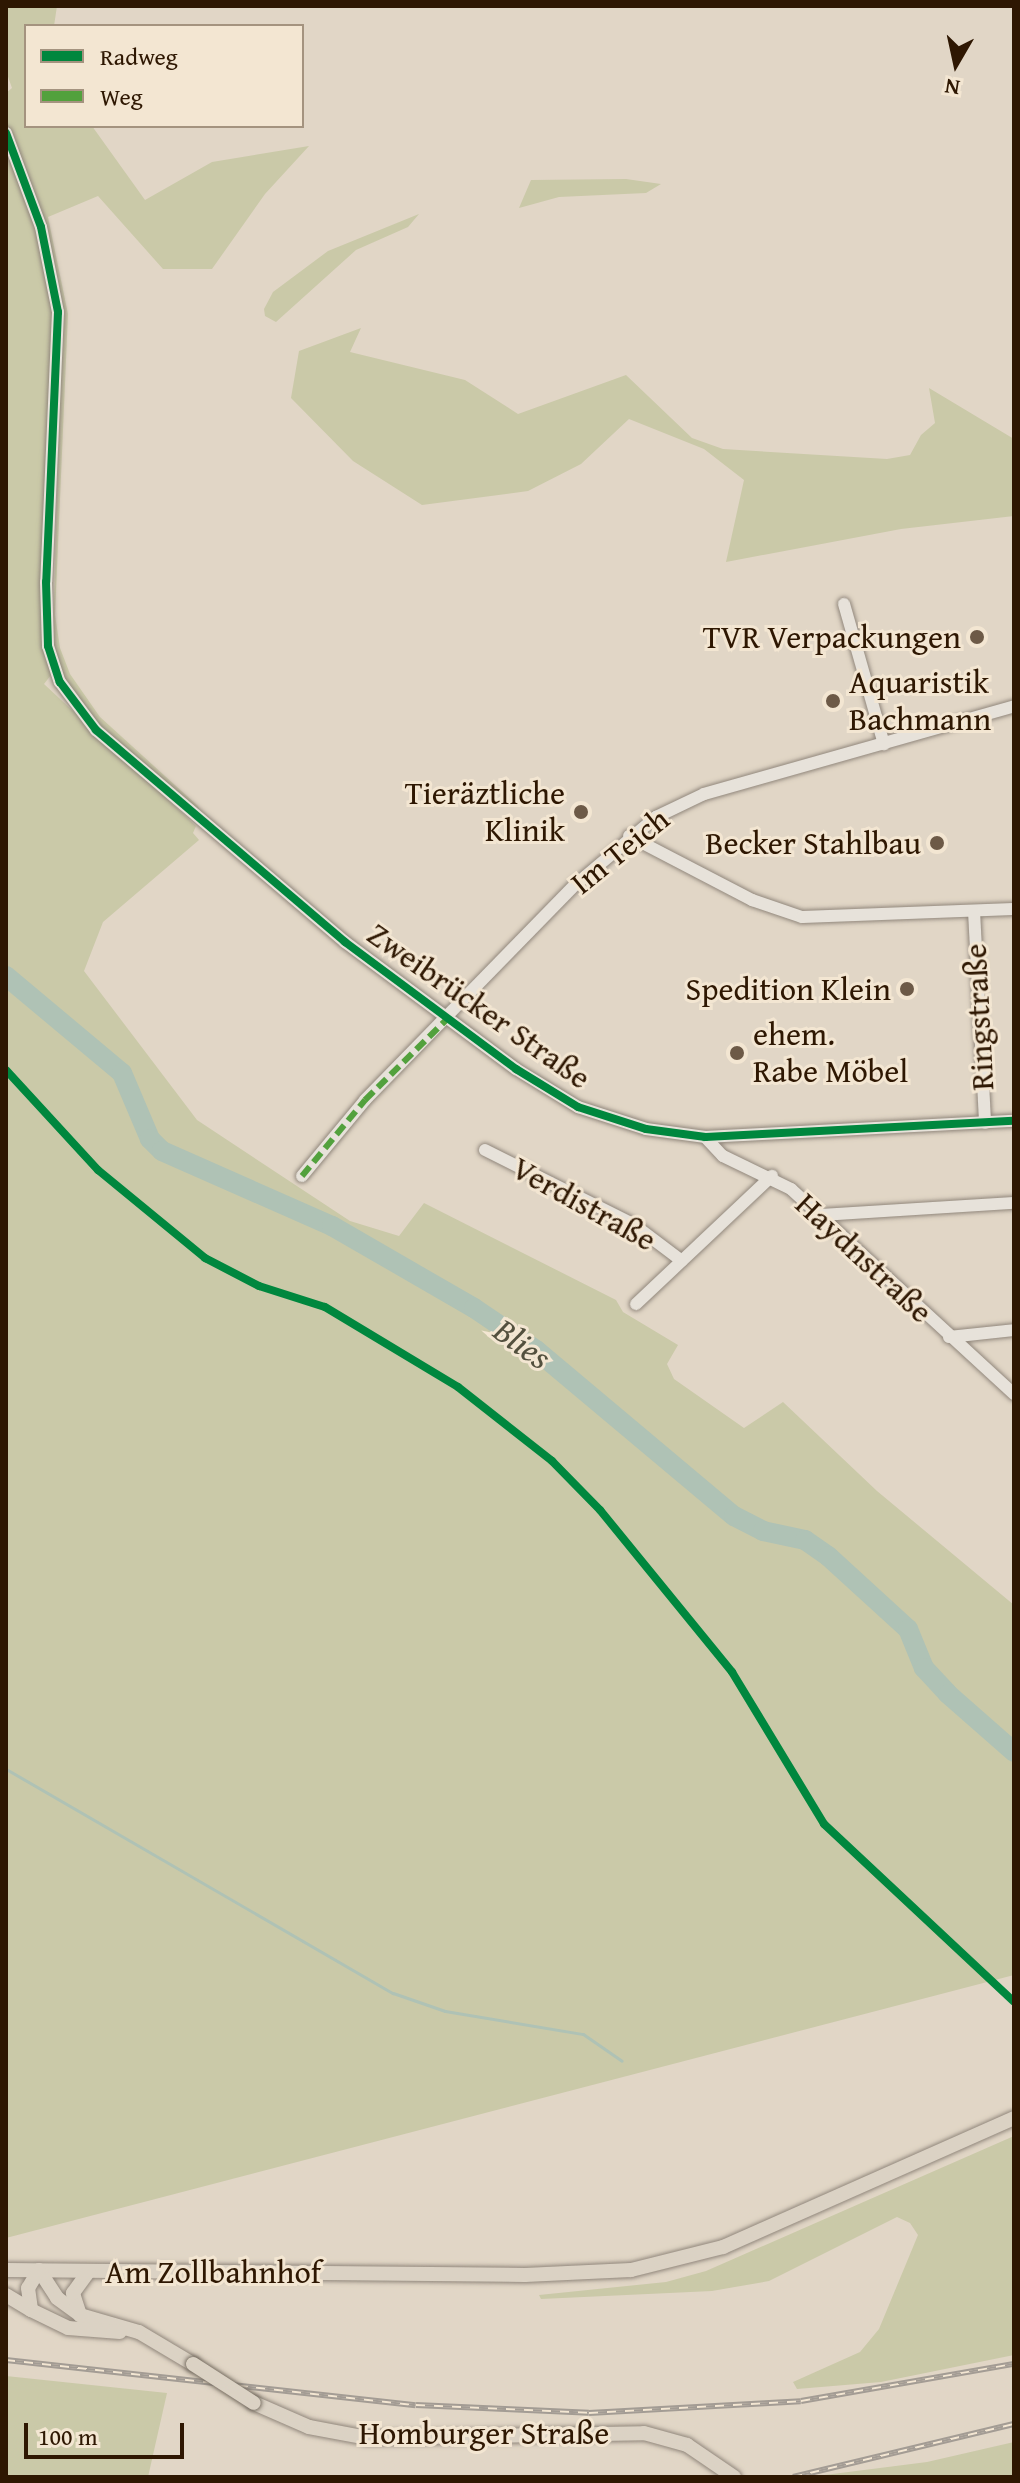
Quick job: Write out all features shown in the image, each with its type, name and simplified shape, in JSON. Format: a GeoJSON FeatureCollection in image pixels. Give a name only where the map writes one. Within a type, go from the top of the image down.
{"type":"FeatureCollection","features":[{"type":"Feature","properties":{"kind":"main road","name":"Am Zollbahnhof"},"geometry":{"type":"LineString","coordinates":[[6,2270],[587,2274],[690,2258],[778,2225],[1014,2118]]}},
{"type":"Feature","properties":{"kind":"main road"},"geometry":{"type":"LineString","coordinates":[[31,2310],[28,2288],[39,2270],[57,2298],[80,2315]]}},
{"type":"Feature","properties":{"kind":"main road"},"geometry":{"type":"LineString","coordinates":[[80,2315],[73,2293],[89,2271]]}},
{"type":"Feature","properties":{"kind":"main road"},"geometry":{"type":"LineString","coordinates":[[6,2295],[68,2328],[151,2339]]}},
{"type":"Feature","properties":{"kind":"main road","name":"Homburger Straße"},"geometry":{"type":"LineString","coordinates":[[80,2315],[118,2323],[151,2339],[254,2403],[309,2427],[367,2438],[644,2433],[687,2445],[734,2477]]}},
{"type":"Feature","properties":{"kind":"street","name":"Zweibrücker Straße"},"geometry":{"type":"LineString","coordinates":[[6,133],[41,227],[58,312],[45,627],[52,664],[89,722],[196,819],[447,1019],[578,1107],[646,1129],[705,1137],[1014,1121]]}},
{"type":"Feature","properties":{"kind":"street"},"geometry":{"type":"LineString","coordinates":[[844,604],[884,744]]}},
{"type":"Feature","properties":{"kind":"street","name":"Im Teich"},"geometry":{"type":"LineString","coordinates":[[302,1176],[365,1100],[575,885],[629,836],[704,794],[1014,706]]}},
{"type":"Feature","properties":{"kind":"street","name":"Ringstraße"},"geometry":{"type":"LineString","coordinates":[[629,836],[752,900],[802,917],[1014,909]]}},
{"type":"Feature","properties":{"kind":"street","name":"Ringstraße"},"geometry":{"type":"LineString","coordinates":[[974,911],[985,1123]]}},
{"type":"Feature","properties":{"kind":"street","name":"Haydnstraße"},"geometry":{"type":"LineString","coordinates":[[705,1137],[723,1156],[772,1176],[821,1215],[949,1337],[1014,1394]]}},
{"type":"Feature","properties":{"kind":"street","name":"Verdistraße"},"geometry":{"type":"LineString","coordinates":[[485,1150],[633,1224],[682,1261]]}},
{"type":"Feature","properties":{"kind":"street"},"geometry":{"type":"LineString","coordinates":[[636,1304],[772,1176]]}},
{"type":"Feature","properties":{"kind":"street"},"geometry":{"type":"LineString","coordinates":[[821,1215],[1014,1203]]}},
{"type":"Feature","properties":{"kind":"street"},"geometry":{"type":"LineString","coordinates":[[949,1337],[1014,1330]]}},
{"type":"Feature","properties":{"kind":"green space"},"geometry":{"type":"Polygon","coordinates":[[[6,6],[57,6],[54,24],[24,24],[24,128],[93,128],[145,200],[212,162],[309,146],[265,194],[212,269],[163,269],[98,196],[48,217],[68,314],[55,615],[60,648],[70,674],[100,717],[198,806],[201,815],[102,729],[64,680],[53,642],[62,305],[43,216],[6,121],[6,93],[12,88],[6,71],[6,6]]]}},
{"type":"Feature","properties":{"kind":"green space"},"geometry":{"type":"Polygon","coordinates":[[[6,148],[38,232],[53,314],[41,609],[51,675],[44,684],[196,826],[193,833],[199,840],[103,922],[84,971],[197,1120],[350,1221],[399,1236],[424,1203],[616,1300],[623,1312],[678,1345],[667,1364],[674,1379],[744,1428],[783,1402],[877,1491],[1014,1605],[1014,1975],[6,2238],[6,148]]]}},
{"type":"Feature","properties":{"kind":"green space"},"geometry":{"type":"Polygon","coordinates":[[[626,179],[661,184],[646,193],[559,197],[519,208],[531,180],[626,179]]]}},
{"type":"Feature","properties":{"kind":"green space"},"geometry":{"type":"Polygon","coordinates":[[[419,214],[408,227],[356,250],[276,322],[265,316],[264,309],[273,292],[328,251],[419,214]]]}},
{"type":"Feature","properties":{"kind":"green space"},"geometry":{"type":"Polygon","coordinates":[[[361,328],[350,352],[465,380],[518,414],[626,375],[692,438],[723,449],[887,459],[910,455],[921,435],[935,423],[929,388],[1014,439],[1014,516],[901,529],[726,562],[744,480],[704,449],[629,419],[581,464],[528,491],[422,505],[353,461],[291,398],[299,351],[361,328]]]}},
{"type":"Feature","properties":{"kind":"green space"},"geometry":{"type":"Polygon","coordinates":[[[1014,2136],[1014,2355],[881,2382],[797,2389],[793,2382],[860,2352],[879,2329],[918,2235],[910,2223],[897,2217],[769,2281],[712,2291],[541,2299],[539,2295],[666,2282],[706,2271],[1014,2136]]]}},
{"type":"Feature","properties":{"kind":"green space"},"geometry":{"type":"Polygon","coordinates":[[[6,2376],[167,2393],[148,2477],[6,2477],[6,2376]]]}},
{"type":"Feature","properties":{"kind":"green space"},"geometry":{"type":"Polygon","coordinates":[[[1014,2442],[1014,2477],[809,2477],[927,2462],[1014,2442]]]}},
{"type":"Feature","properties":{"kind":"waterway","name":"Blies"},"geometry":{"type":"LineString","coordinates":[[6,976],[122,1073],[150,1139],[162,1151],[332,1226],[474,1308],[536,1350],[734,1516],[763,1531],[805,1540],[828,1556],[908,1629],[924,1668],[948,1694],[1014,1752]]}},
{"type":"Feature","properties":{"kind":"waterway"},"geometry":{"type":"LineString","coordinates":[[6,1769],[393,1993],[445,2011],[583,2034],[622,2061]]}},
{"type":"Feature","properties":{"kind":"railway"},"geometry":{"type":"LineString","coordinates":[[6,2360],[416,2405],[589,2413],[801,2401],[1014,2364]]}},
{"type":"Feature","properties":{"kind":"railway"},"geometry":{"type":"LineString","coordinates":[[793,2477],[1014,2424]]}},
{"type":"Feature","properties":{"kind":"marked path"},"geometry":{"type":"LineString","coordinates":[[302,1176],[365,1100],[447,1019]]}},
{"type":"Feature","properties":{"kind":"cycle path"},"geometry":{"type":"LineString","coordinates":[[6,133],[41,227],[58,312],[46,582],[48,646],[60,682],[96,730],[345,942],[516,1069],[578,1107],[646,1129],[705,1137],[1014,1121]]}},
{"type":"Feature","properties":{"kind":"cycle path"},"geometry":{"type":"LineString","coordinates":[[6,1070],[98,1170],[205,1258],[259,1286],[325,1307],[458,1387],[552,1461],[600,1510],[732,1672],[824,1824],[1014,2002]]}},
{"type":"Feature","properties":{"kind":"place","name":"TVR Verpackungen"},"geometry":{"type":"Point","coordinates":[977,637]}},
{"type":"Feature","properties":{"kind":"place","name":"Aquaristik Bachmann"},"geometry":{"type":"Point","coordinates":[833,701]}},
{"type":"Feature","properties":{"kind":"place","name":"Tieräztliche Klinik"},"geometry":{"type":"Point","coordinates":[581,812]}},
{"type":"Feature","properties":{"kind":"place","name":"Becker Stahlbau"},"geometry":{"type":"Point","coordinates":[937,843]}},
{"type":"Feature","properties":{"kind":"place","name":"Spedition Klein"},"geometry":{"type":"Point","coordinates":[907,989]}},
{"type":"Feature","properties":{"kind":"place","name":"ehem. Rabe Möbel"},"geometry":{"type":"Point","coordinates":[737,1053]}}]}
